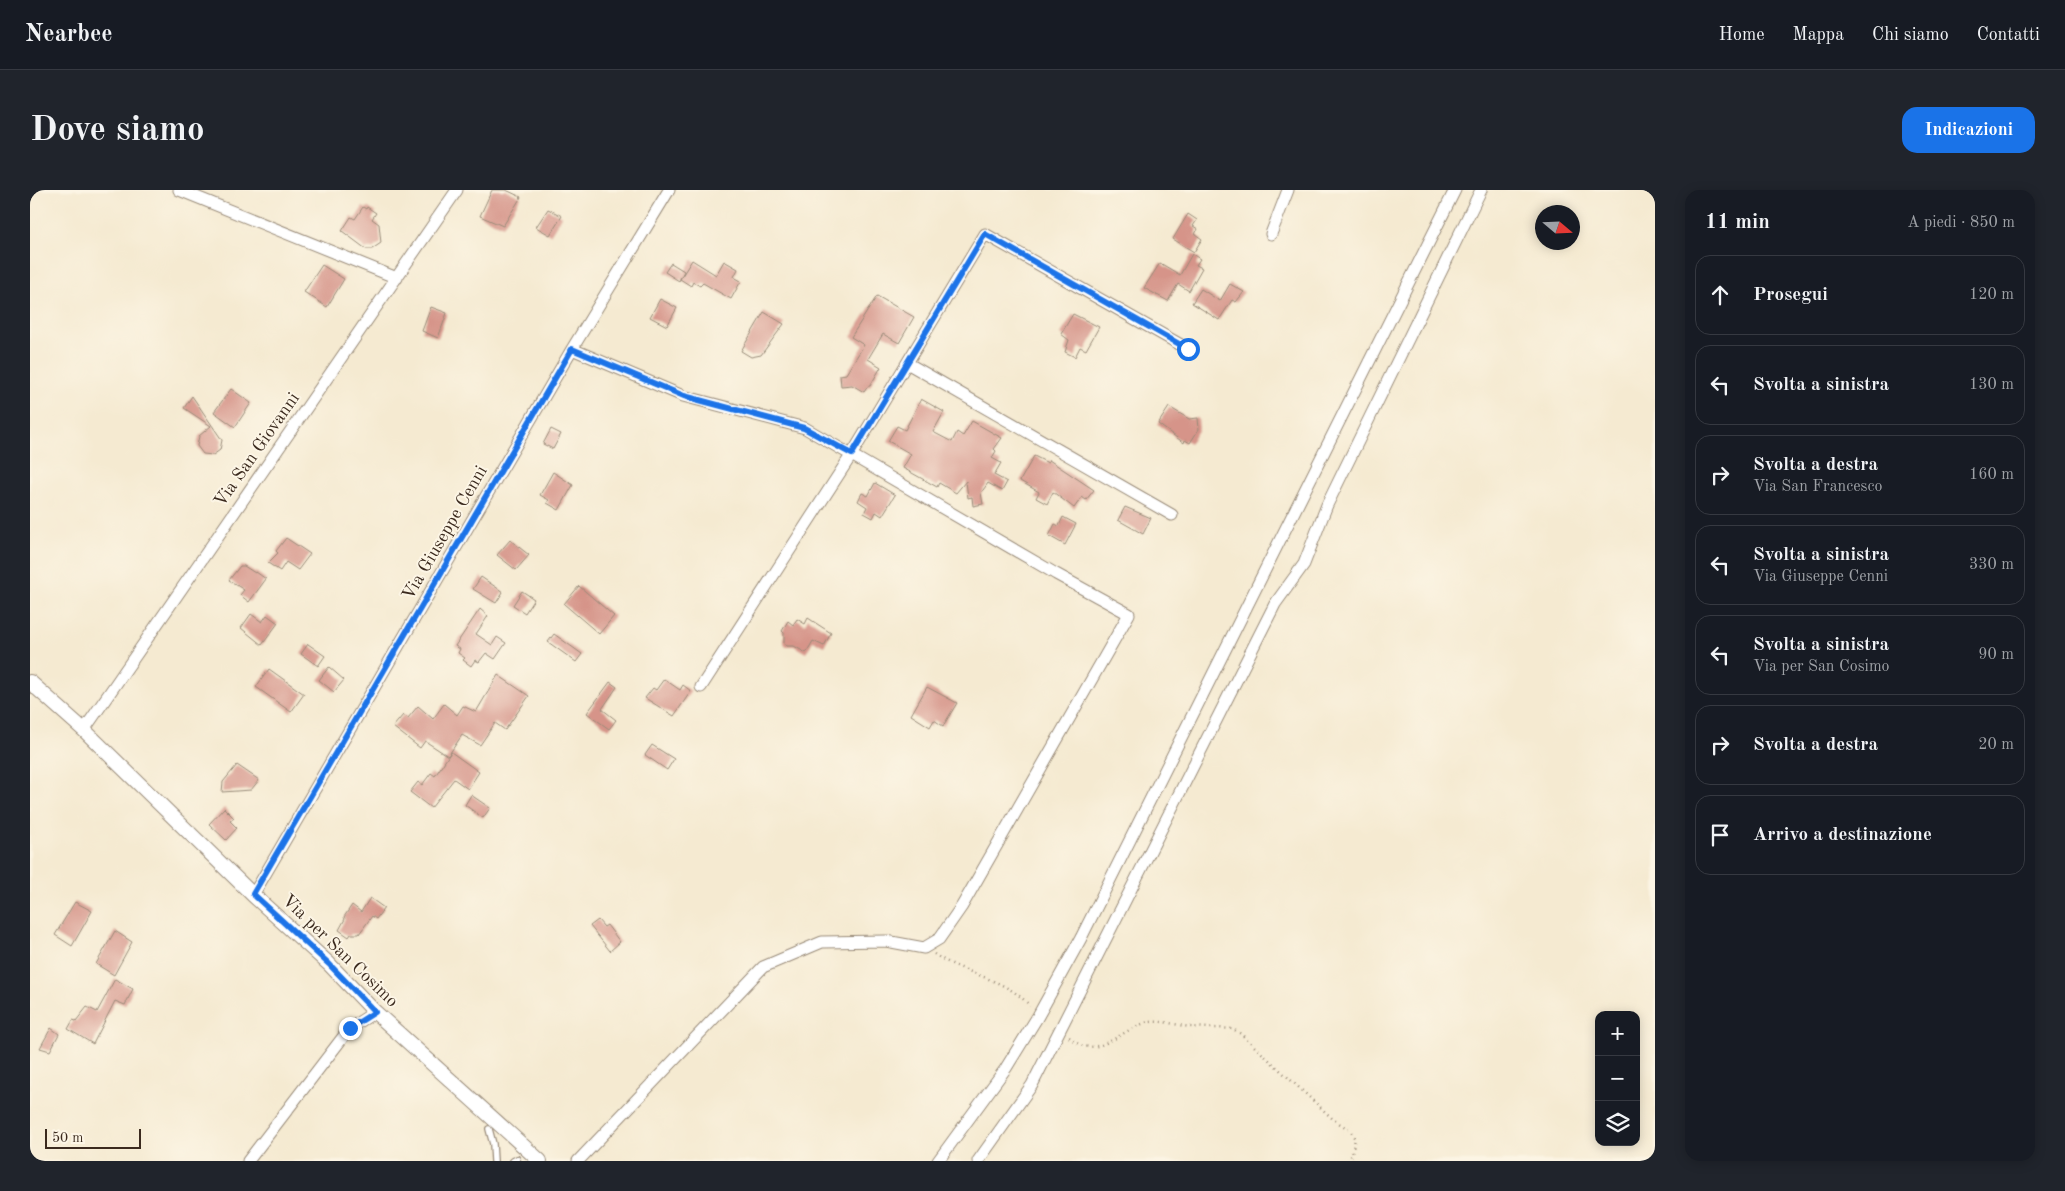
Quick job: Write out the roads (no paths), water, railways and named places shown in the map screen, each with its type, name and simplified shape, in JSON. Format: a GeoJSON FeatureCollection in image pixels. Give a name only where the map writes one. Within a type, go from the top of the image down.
{"type":"FeatureCollection","features":[{"type":"Feature","properties":{"kind":"street"},"geometry":{"type":"LineString","coordinates":[[179,190],[397,278]]}},
{"type":"Feature","properties":{"kind":"street","name":"Via San Giovanni"},"geometry":{"type":"LineString","coordinates":[[84,730],[457,190]]}},
{"type":"Feature","properties":{"kind":"street","name":"Via Giuseppe Cenni"},"geometry":{"type":"LineString","coordinates":[[253,894],[572,349],[669,190]]}},
{"type":"Feature","properties":{"kind":"street"},"geometry":{"type":"LineString","coordinates":[[1271,234],[1288,190]]}},
{"type":"Feature","properties":{"kind":"street"},"geometry":{"type":"LineString","coordinates":[[938,1161],[1001,1075],[1038,1016],[1081,938],[1455,190]]}},
{"type":"Feature","properties":{"kind":"street"},"geometry":{"type":"LineString","coordinates":[[978,1161],[1032,1085],[1275,604],[1304,564],[1327,504],[1481,190]]}},
{"type":"Feature","properties":{"kind":"street"},"geometry":{"type":"LineString","coordinates":[[701,687],[852,454],[985,234],[1188,349]]}},
{"type":"Feature","properties":{"kind":"street"},"geometry":{"type":"LineString","coordinates":[[572,349],[684,396],[804,428],[852,454],[1056,574],[1129,614],[962,906],[940,939],[924,948],[886,941],[822,942],[763,967],[578,1161]]}},
{"type":"Feature","properties":{"kind":"street"},"geometry":{"type":"LineString","coordinates":[[907,363],[1172,515]]}},
{"type":"Feature","properties":{"kind":"street","name":"Via per San Cosimo"},"geometry":{"type":"LineString","coordinates":[[30,682],[84,730],[253,894],[329,964],[375,1012],[540,1161]]}},
{"type":"Feature","properties":{"kind":"street"},"geometry":{"type":"LineString","coordinates":[[248,1161],[350,1028],[375,1012]]}},
{"type":"Feature","properties":{"kind":"lane"},"geometry":{"type":"LineString","coordinates":[[488,1129],[493,1144],[494,1161]]}}]}
